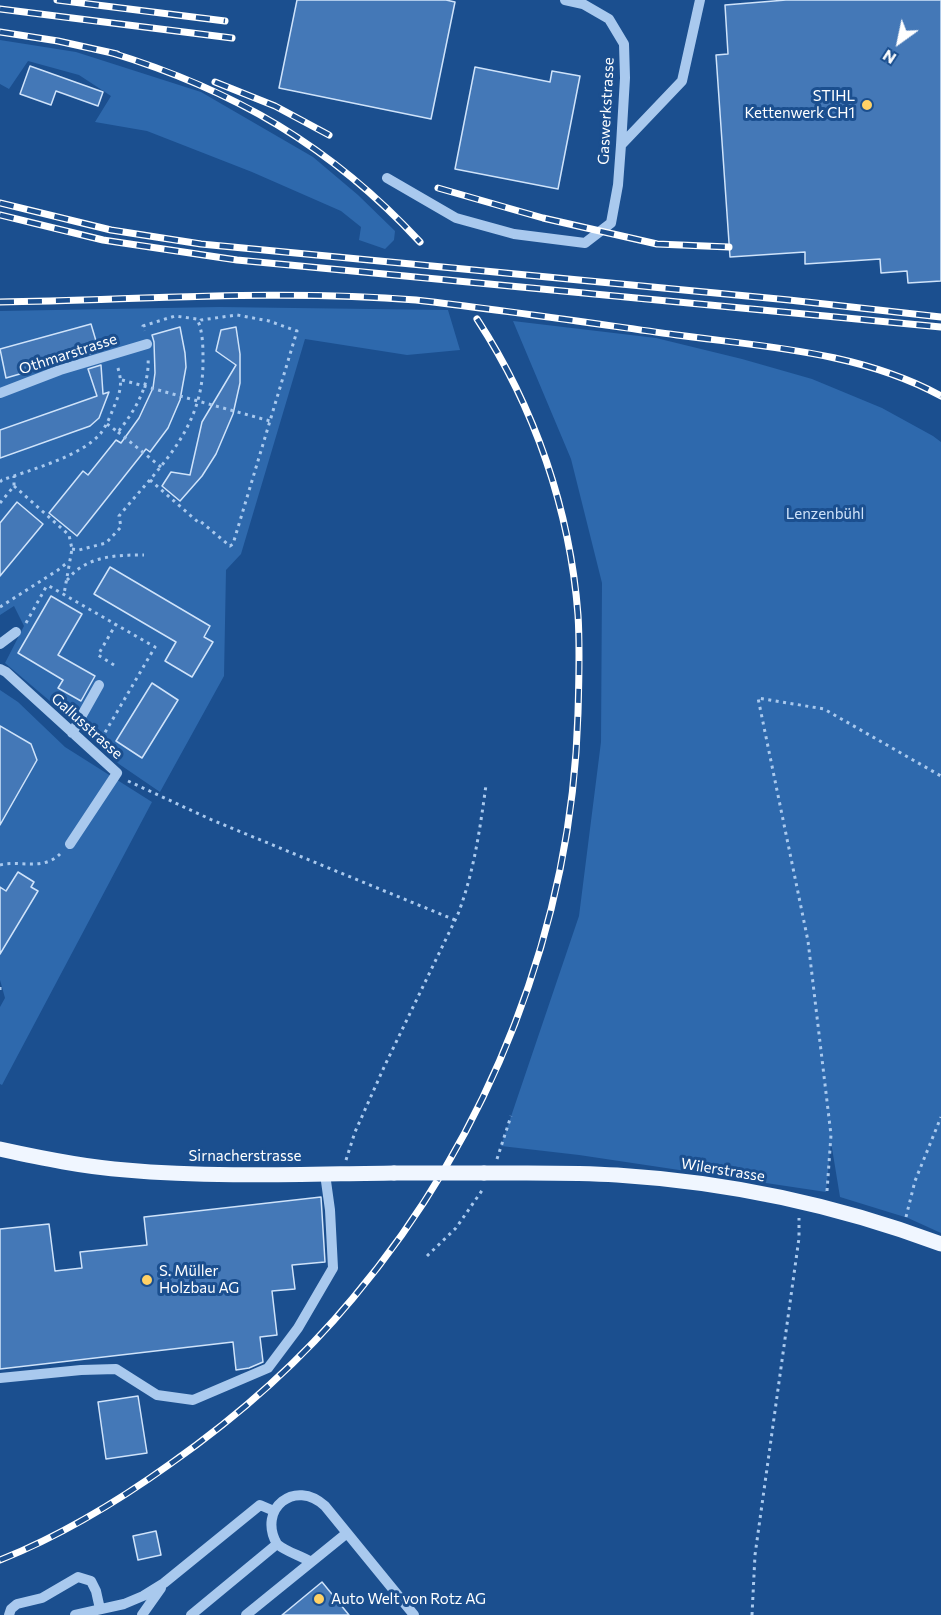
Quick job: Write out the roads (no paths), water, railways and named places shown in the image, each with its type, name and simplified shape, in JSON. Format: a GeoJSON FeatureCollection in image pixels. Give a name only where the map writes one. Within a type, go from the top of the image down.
{"type":"FeatureCollection","features":[{"type":"Feature","properties":{"kind":"main road","name":"Sirnacherstrasse"},"geometry":{"type":"LineString","coordinates":[[0,1149],[80,1165],[182,1174],[488,1173]]}},
{"type":"Feature","properties":{"kind":"main road","name":"Wilerstrasse"},"geometry":{"type":"LineString","coordinates":[[488,1173],[572,1173],[648,1178],[716,1186],[826,1208],[903,1230],[941,1244]]}},
{"type":"Feature","properties":{"kind":"street","name":"Gaswerkstrasse"},"geometry":{"type":"LineString","coordinates":[[387,178],[456,218],[514,234],[585,243],[611,223],[618,185],[626,78],[624,44],[609,18],[582,4],[565,0]]}},
{"type":"Feature","properties":{"kind":"street"},"geometry":{"type":"LineString","coordinates":[[621,145],[682,81],[700,0]]}},
{"type":"Feature","properties":{"kind":"street","name":"Othmarstrasse"},"geometry":{"type":"LineString","coordinates":[[0,393],[60,370],[147,344]]}},
{"type":"Feature","properties":{"kind":"street"},"geometry":{"type":"LineString","coordinates":[[0,644],[16,632]]}},
{"type":"Feature","properties":{"kind":"street","name":"Gallusstrasse"},"geometry":{"type":"LineString","coordinates":[[0,669],[117,773],[70,844]]}},
{"type":"Feature","properties":{"kind":"street"},"geometry":{"type":"LineString","coordinates":[[72,733],[99,686]]}},
{"type":"Feature","properties":{"kind":"street"},"geometry":{"type":"LineString","coordinates":[[0,1378],[81,1370],[116,1370],[157,1395],[193,1400],[268,1368],[298,1328],[333,1268],[326,1174]]}},
{"type":"Feature","properties":{"kind":"street"},"geometry":{"type":"LineString","coordinates":[[311,1563],[278,1544],[271,1528],[274,1511],[279,1504],[294,1495],[311,1496],[325,1506],[414,1615]]}},
{"type":"Feature","properties":{"kind":"street"},"geometry":{"type":"LineString","coordinates":[[75,1615],[124,1604],[143,1596],[164,1583],[260,1505],[274,1511]]}},
{"type":"Feature","properties":{"kind":"street"},"geometry":{"type":"LineString","coordinates":[[246,1615],[347,1533]]}},
{"type":"Feature","properties":{"kind":"street"},"geometry":{"type":"LineString","coordinates":[[191,1615],[278,1544]]}},
{"type":"Feature","properties":{"kind":"street"},"geometry":{"type":"LineString","coordinates":[[9,1615],[14,1606],[42,1598],[78,1577],[91,1581],[100,1609]]}},
{"type":"Feature","properties":{"kind":"street"},"geometry":{"type":"LineString","coordinates":[[142,1615],[164,1583]]}},
{"type":"Feature","properties":{"kind":"railway"},"geometry":{"type":"LineString","coordinates":[[57,0],[225,21]]}},
{"type":"Feature","properties":{"kind":"railway"},"geometry":{"type":"LineString","coordinates":[[0,9],[232,38]]}},
{"type":"Feature","properties":{"kind":"railway"},"geometry":{"type":"LineString","coordinates":[[0,32],[58,41],[117,54]]}},
{"type":"Feature","properties":{"kind":"railway"},"geometry":{"type":"LineString","coordinates":[[109,52],[198,84],[278,125],[351,177],[420,242]]}},
{"type":"Feature","properties":{"kind":"railway"},"geometry":{"type":"LineString","coordinates":[[215,82],[275,106],[329,135]]}},
{"type":"Feature","properties":{"kind":"railway"},"geometry":{"type":"LineString","coordinates":[[438,188],[543,218],[657,244],[729,247]]}},
{"type":"Feature","properties":{"kind":"railway"},"geometry":{"type":"LineString","coordinates":[[0,203],[111,230],[201,244],[789,300],[941,317]]}},
{"type":"Feature","properties":{"kind":"railway"},"geometry":{"type":"LineString","coordinates":[[0,215],[103,240],[237,260],[941,327]]}},
{"type":"Feature","properties":{"kind":"railway"},"geometry":{"type":"LineString","coordinates":[[0,302],[260,295],[416,300],[812,354],[879,370],[910,381],[941,396]]}},
{"type":"Feature","properties":{"kind":"railway"},"geometry":{"type":"LineString","coordinates":[[0,1560],[66,1529],[109,1505],[195,1446],[267,1387],[333,1322],[402,1235],[445,1168],[483,1097],[515,1024],[540,949],[560,871],[572,793],[578,713],[578,615],[567,537],[546,461],[516,388],[477,319]]}},
{"type":"Feature","properties":{"kind":"place","name":"STIHL Kettenwerk CH1"},"geometry":{"type":"Point","coordinates":[867,105]}},
{"type":"Feature","properties":{"kind":"place","name":"S. Müller Holzbau AG"},"geometry":{"type":"Point","coordinates":[147,1280]}},
{"type":"Feature","properties":{"kind":"place","name":"Auto Welt von Rotz AG"},"geometry":{"type":"Point","coordinates":[319,1599]}},
{"type":"Feature","properties":{"kind":"park label","name":"Lenzenbühl"},"geometry":{"type":"Point","coordinates":[825,514]}}]}
